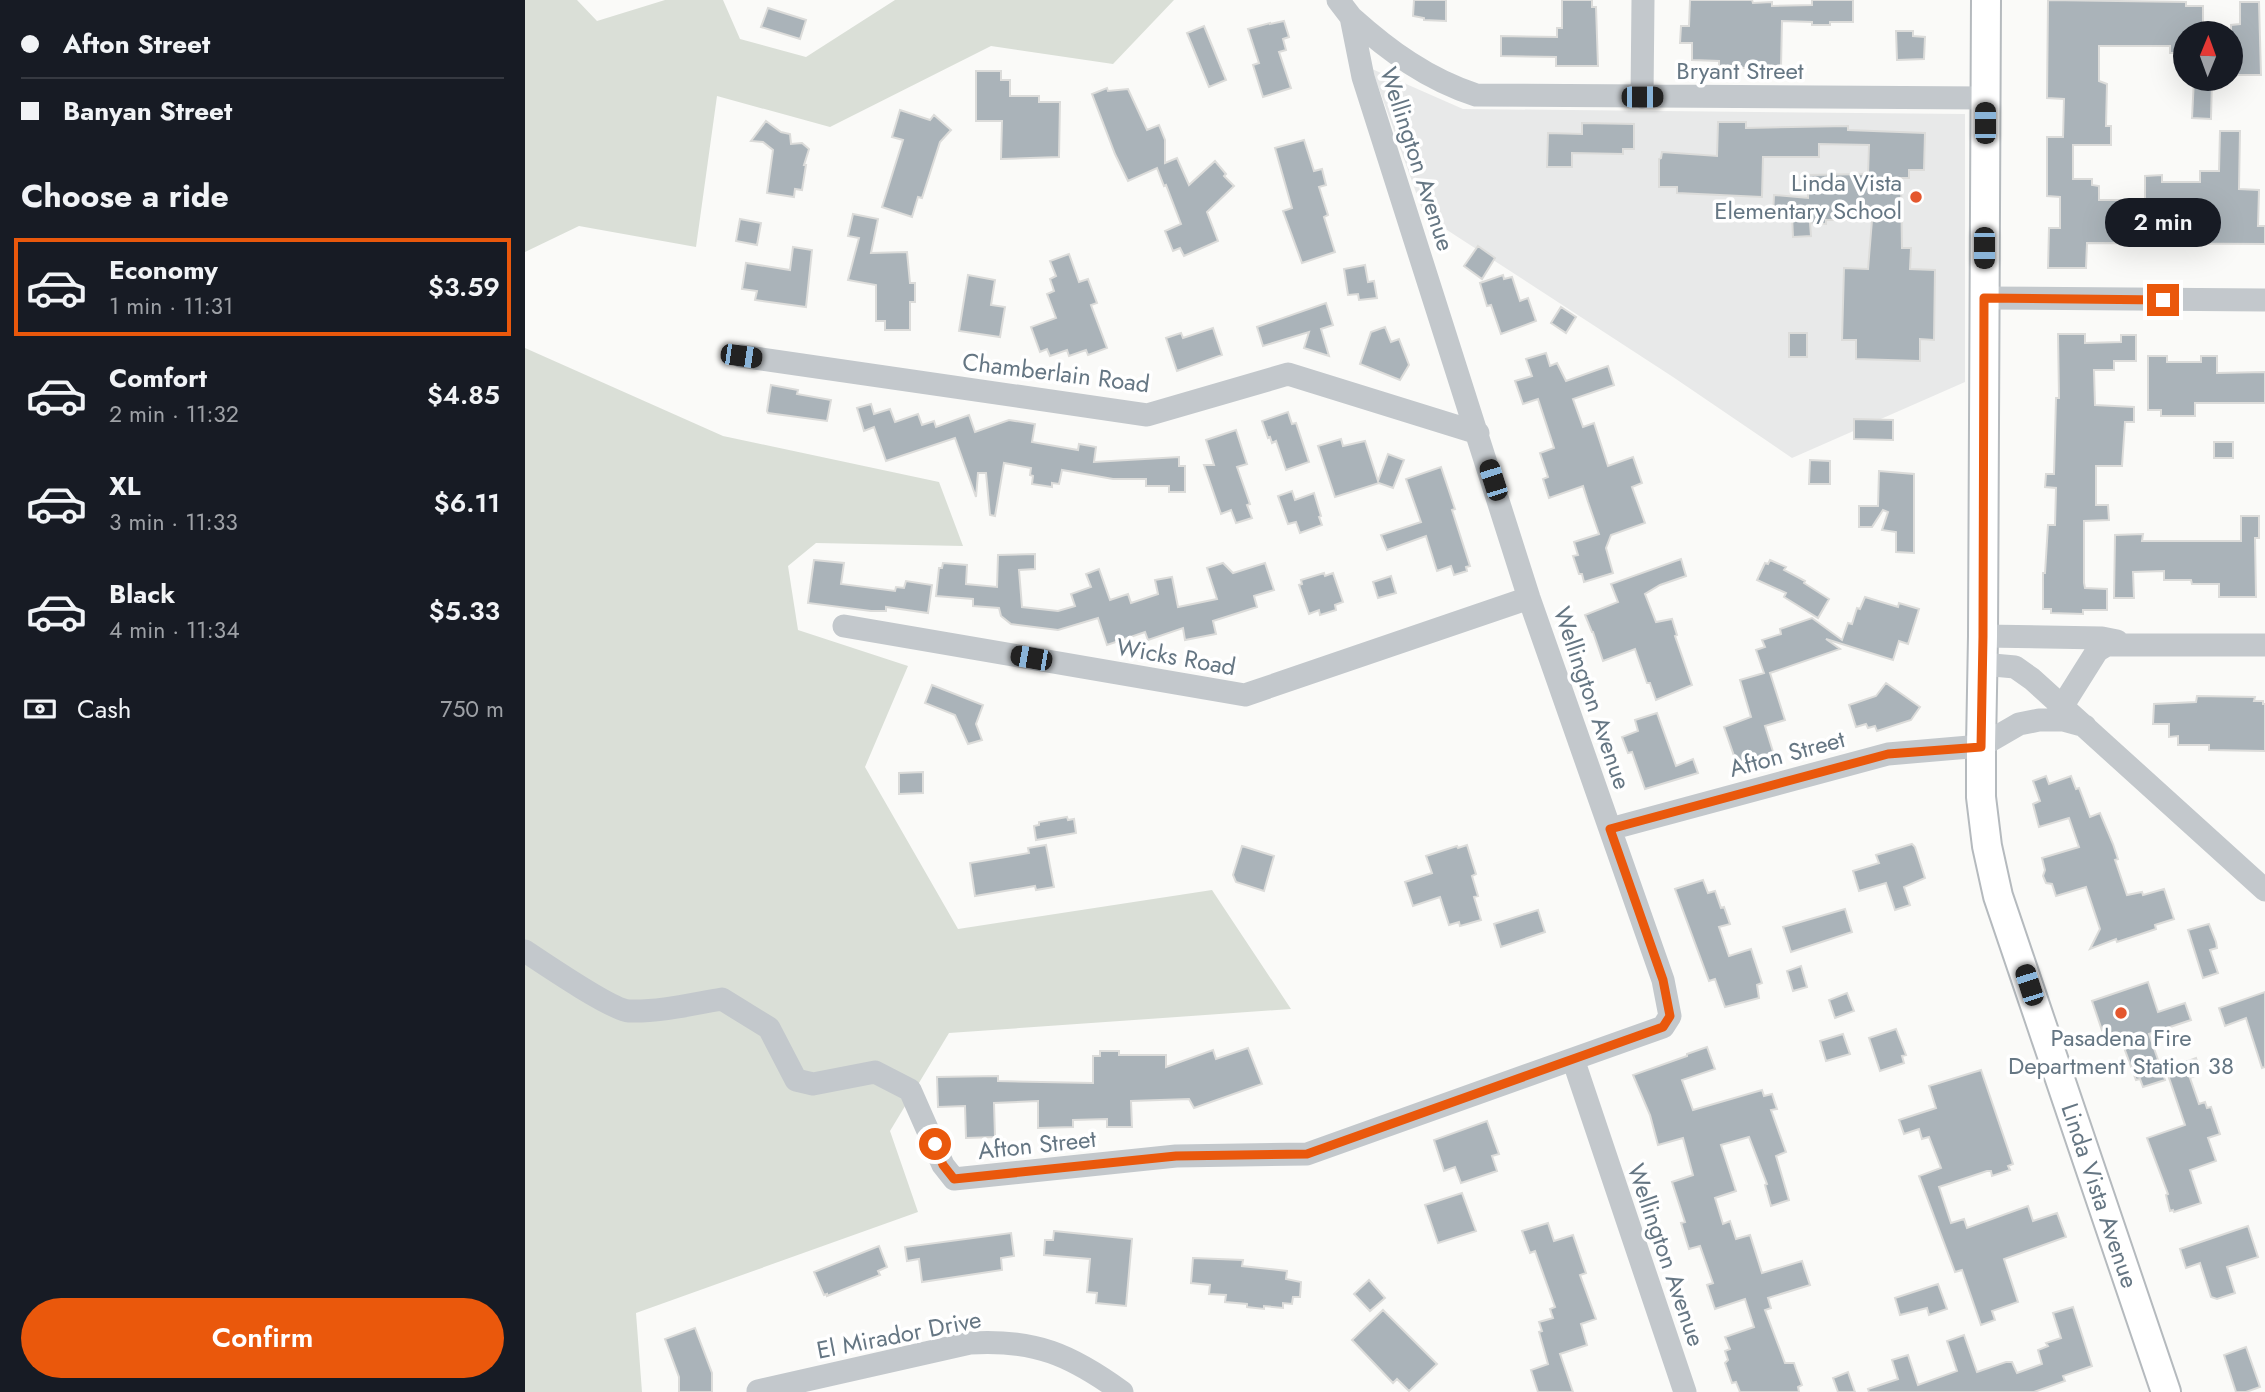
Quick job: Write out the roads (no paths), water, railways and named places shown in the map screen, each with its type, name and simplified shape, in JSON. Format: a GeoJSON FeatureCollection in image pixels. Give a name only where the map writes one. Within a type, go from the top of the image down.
{"type":"FeatureCollection","features":[{"type":"Feature","properties":{"kind":"main road","name":"Linda Vista Avenue"},"geometry":{"type":"LineString","coordinates":[[1986,0],[1981,747],[1981,797],[1985,834],[1998,896],[2166,1392]]}},
{"type":"Feature","properties":{"kind":"street"},"geometry":{"type":"LineString","coordinates":[[1642,97],[1643,0]]}},
{"type":"Feature","properties":{"kind":"street","name":"Bryant Street"},"geometry":{"type":"LineString","coordinates":[[1344,9],[1384,47],[1425,74],[1476,95],[1985,98]]}},
{"type":"Feature","properties":{"kind":"street","name":"Wellington Avenue"},"geometry":{"type":"LineString","coordinates":[[1344,9],[1529,598],[1663,980],[1670,1016],[1663,1027],[1573,1059],[1685,1392]]}},
{"type":"Feature","properties":{"kind":"street"},"geometry":{"type":"LineString","coordinates":[[1984,298],[2265,300]]}},
{"type":"Feature","properties":{"kind":"street","name":"Chamberlain Road"},"geometry":{"type":"LineString","coordinates":[[741,356],[1147,415],[1288,374],[1478,433]]}},
{"type":"Feature","properties":{"kind":"street","name":"Wicks Road"},"geometry":{"type":"LineString","coordinates":[[844,626],[1245,695],[1529,598]]}},
{"type":"Feature","properties":{"kind":"street"},"geometry":{"type":"LineString","coordinates":[[1983,636],[2102,638],[2134,644]]}},
{"type":"Feature","properties":{"kind":"street"},"geometry":{"type":"LineString","coordinates":[[2063,705],[2097,651],[2107,645],[2265,645]]}},
{"type":"Feature","properties":{"kind":"street"},"geometry":{"type":"LineString","coordinates":[[1982,664],[2015,667],[2063,705],[2265,890]]}},
{"type":"Feature","properties":{"kind":"street"},"geometry":{"type":"LineString","coordinates":[[1981,747],[2019,724],[2039,720],[2063,720],[2085,726]]}},
{"type":"Feature","properties":{"kind":"street","name":"Afton Street"},"geometry":{"type":"LineString","coordinates":[[1610,829],[1888,754],[1981,747]]}},
{"type":"Feature","properties":{"kind":"street","name":"Afton Street"},"geometry":{"type":"LineString","coordinates":[[525,951],[562,976],[626,1011],[675,1007],[722,999],[769,1028],[796,1080],[813,1084],[875,1072],[910,1090],[943,1165],[954,1179],[1176,1156],[1307,1154],[1573,1059]]}},
{"type":"Feature","properties":{"kind":"street","name":"El Mirador Drive"},"geometry":{"type":"LineString","coordinates":[[758,1391],[970,1343],[1000,1342],[1064,1355],[1122,1392]]}},
{"type":"Feature","properties":{"kind":"place","name":"Linda Vista Elementary School"},"geometry":{"type":"Point","coordinates":[1916,197]}},
{"type":"Feature","properties":{"kind":"place","name":"Pasadena Fire Department Station 38"},"geometry":{"type":"Point","coordinates":[2121,1013]}}]}
